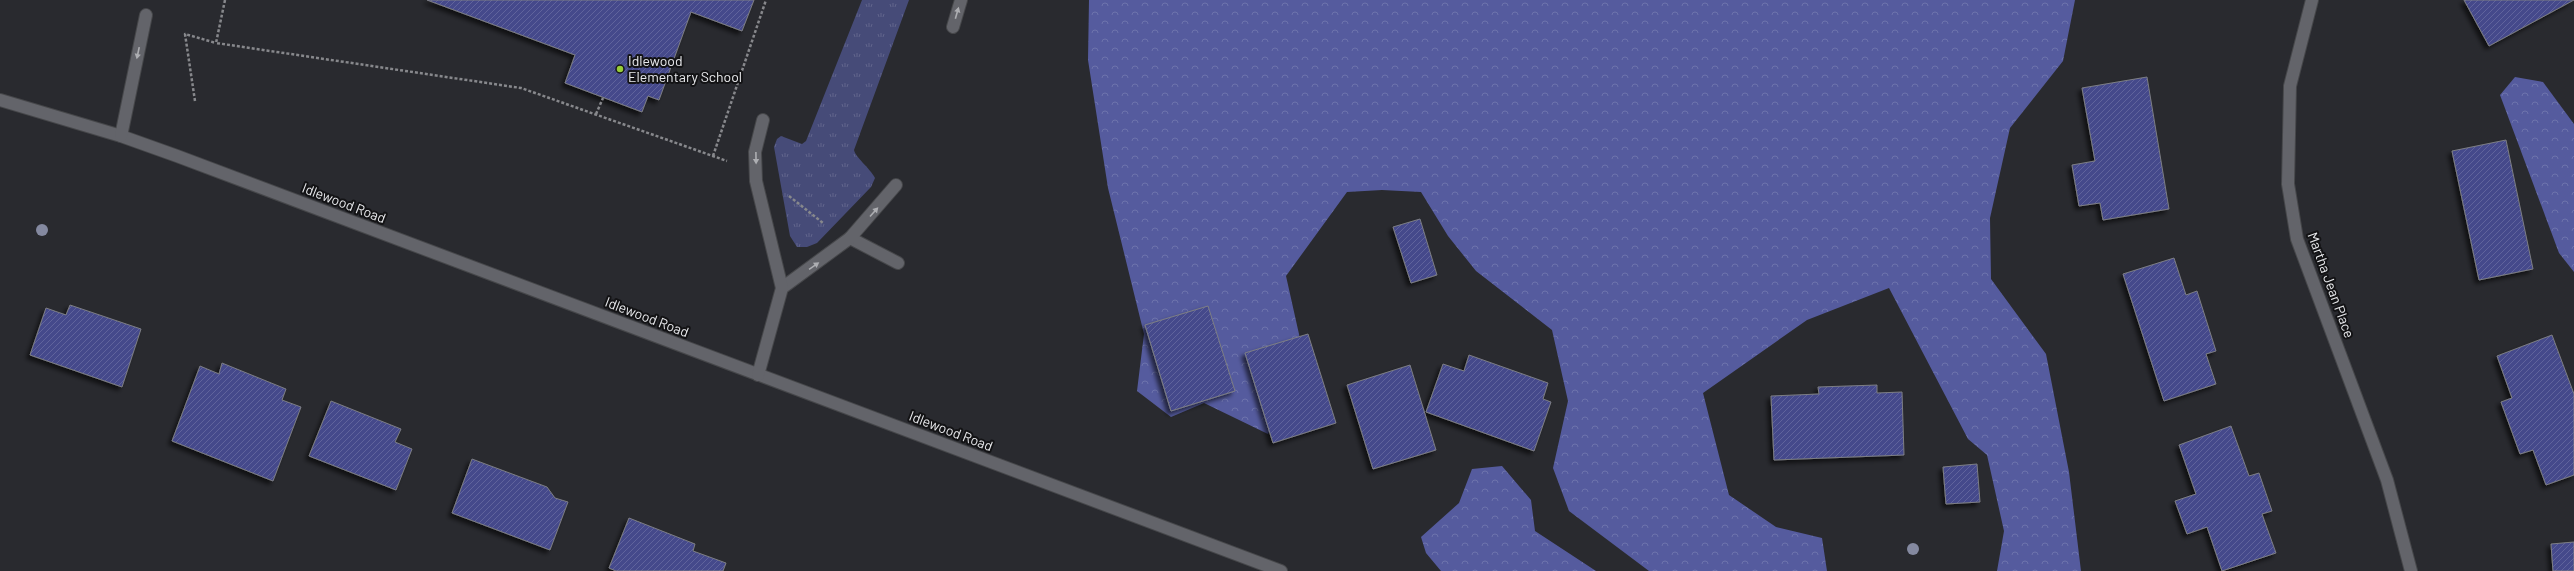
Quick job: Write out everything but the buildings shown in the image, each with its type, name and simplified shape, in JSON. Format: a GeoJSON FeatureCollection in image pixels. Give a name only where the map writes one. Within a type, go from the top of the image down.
{"type":"FeatureCollection","features":[{"type":"Feature","properties":{"kind":"street"},"geometry":{"type":"LineString","coordinates":[[953,27],[961,0]]}},
{"type":"Feature","properties":{"kind":"street","name":"Martha Jean Place"},"geometry":{"type":"LineString","coordinates":[[2312,0],[2290,86],[2288,184],[2296,231],[2387,480],[2411,571]]}},
{"type":"Feature","properties":{"kind":"street"},"geometry":{"type":"LineString","coordinates":[[121,136],[146,15]]}},
{"type":"Feature","properties":{"kind":"street","name":"Idlewood Road"},"geometry":{"type":"LineString","coordinates":[[0,100],[121,136],[1281,571]]}},
{"type":"Feature","properties":{"kind":"street"},"geometry":{"type":"LineString","coordinates":[[758,375],[782,288],[756,181],[755,152],[763,120]]}},
{"type":"Feature","properties":{"kind":"street"},"geometry":{"type":"LineString","coordinates":[[782,288],[850,238],[896,185]]}},
{"type":"Feature","properties":{"kind":"street"},"geometry":{"type":"LineString","coordinates":[[850,238],[898,264]]}},
{"type":"Feature","properties":{"kind":"path"},"geometry":{"type":"LineString","coordinates":[[216,43],[225,0]]}},
{"type":"Feature","properties":{"kind":"path"},"geometry":{"type":"LineString","coordinates":[[713,156],[766,0]]}},
{"type":"Feature","properties":{"kind":"path"},"geometry":{"type":"LineString","coordinates":[[195,101],[185,34],[216,43],[521,88],[731,163]]}},
{"type":"Feature","properties":{"kind":"path"},"geometry":{"type":"LineString","coordinates":[[596,114],[603,98]]}},
{"type":"Feature","properties":{"kind":"path"},"geometry":{"type":"LineString","coordinates":[[787,194],[824,224]]}},
{"type":"Feature","properties":{"kind":"green space"},"geometry":{"type":"Polygon","coordinates":[[[862,0],[909,0],[854,150],[875,178],[871,187],[817,243],[807,247],[797,247],[790,236],[774,147],[777,139],[781,136],[802,144],[806,141],[862,0]]]}},
{"type":"Feature","properties":{"kind":"green space"},"geometry":{"type":"Polygon","coordinates":[[[1089,0],[2075,0],[2063,61],[2010,128],[1990,218],[1991,279],[2046,354],[2069,472],[2081,571],[1997,571],[2004,531],[1987,455],[1968,439],[1889,288],[1807,320],[1703,393],[1729,495],[1776,527],[1822,538],[1827,571],[1649,571],[1569,511],[1553,468],[1568,401],[1552,330],[1476,271],[1448,236],[1421,192],[1382,190],[1347,192],[1286,276],[1305,361],[1268,434],[1204,403],[1171,417],[1137,391],[1144,334],[1108,188],[1088,60],[1089,0]]]}},
{"type":"Feature","properties":{"kind":"green space"},"geometry":{"type":"Polygon","coordinates":[[[2515,77],[2543,82],[2574,124],[2574,272],[2559,253],[2500,95],[2515,77]]]}},
{"type":"Feature","properties":{"kind":"green space"},"geometry":{"type":"Polygon","coordinates":[[[1502,466],[1531,500],[1535,531],[1596,571],[1441,571],[1426,553],[1421,537],[1459,503],[1472,469],[1502,466]]]}},
{"type":"Feature","properties":{"kind":"place","name":"Idlewood Elementary School"},"geometry":{"type":"Point","coordinates":[620,69]}}]}
